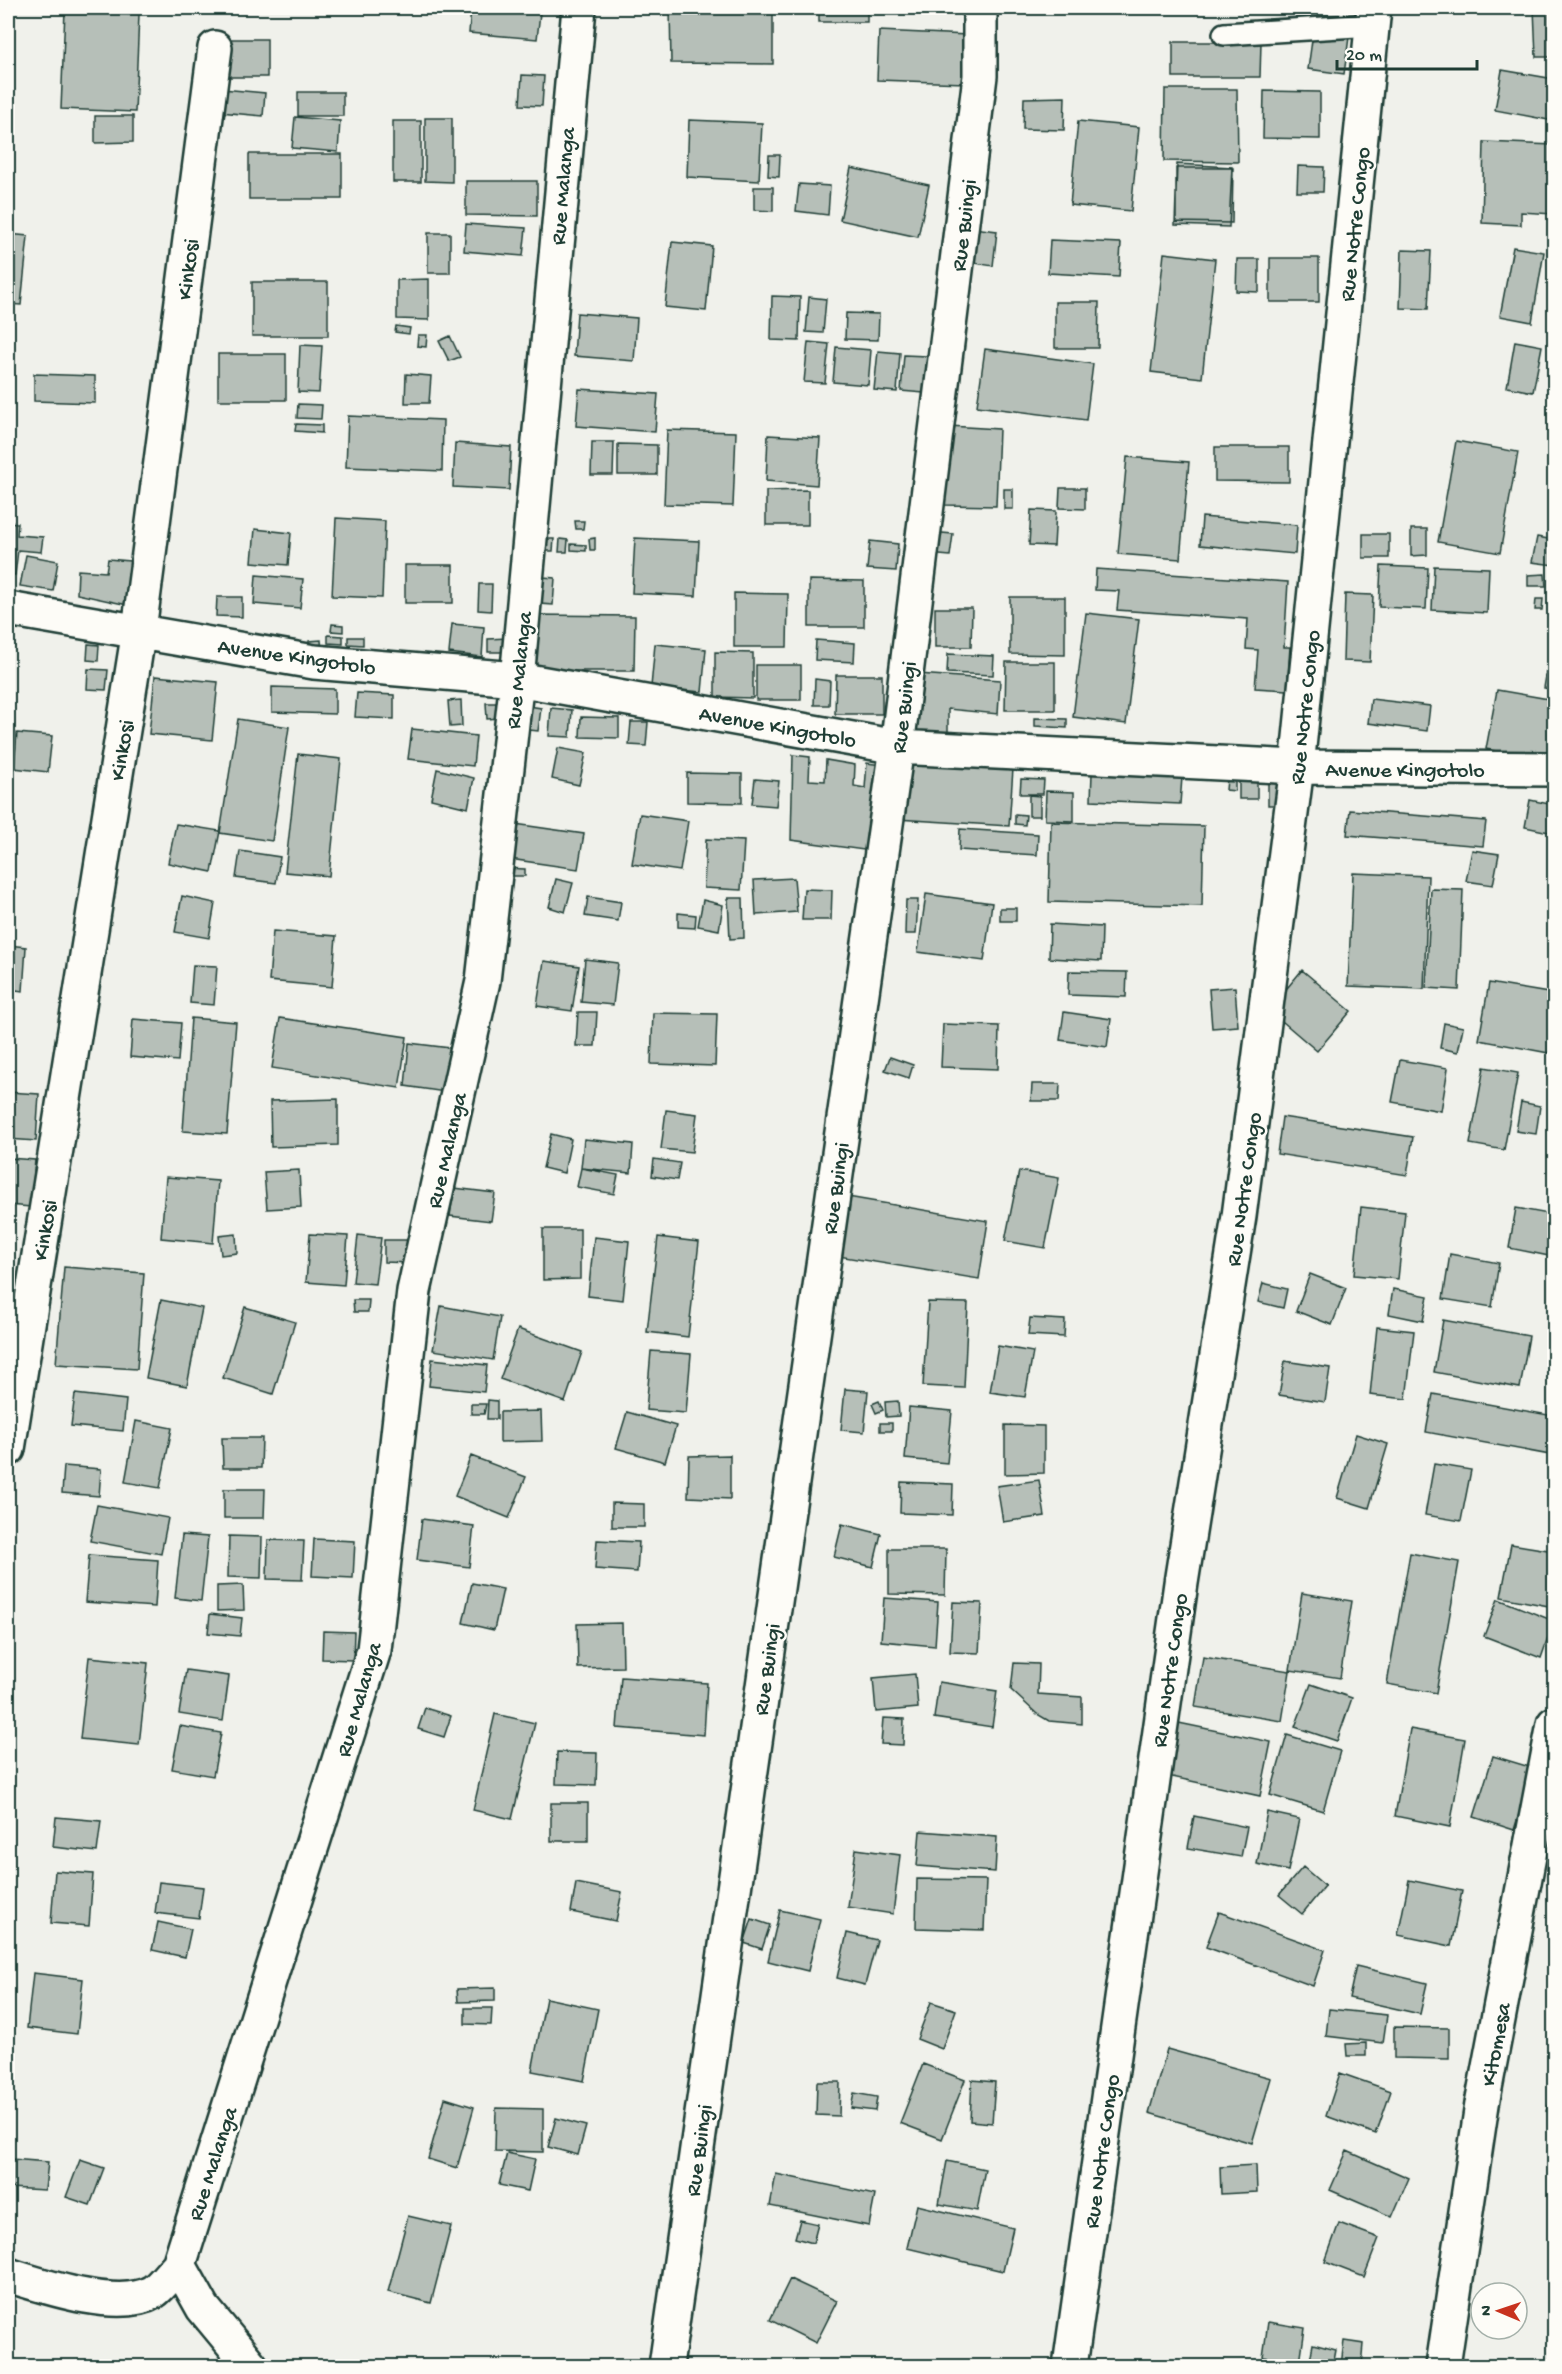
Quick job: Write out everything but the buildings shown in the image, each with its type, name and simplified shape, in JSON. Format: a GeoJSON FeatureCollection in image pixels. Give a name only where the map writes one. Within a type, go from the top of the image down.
{"type":"FeatureCollection","features":[{"type":"Feature","properties":{"kind":"street","name":"Rue Malanga"},"geometry":{"type":"LineString","coordinates":[[179,2265],[374,1650],[414,1292],[483,981],[517,679],[579,8]]}},
{"type":"Feature","properties":{"kind":"street","name":"Rue Buingi"},"geometry":{"type":"LineString","coordinates":[[666,2367],[897,747],[980,76],[980,8]]}},
{"type":"Feature","properties":{"kind":"street","name":"Rue Notre Congo"},"geometry":{"type":"LineString","coordinates":[[1070,2367],[1180,1583],[1239,1216],[1297,767],[1374,16]]}},
{"type":"Feature","properties":{"kind":"street","name":"Kinkosi"},"geometry":{"type":"LineString","coordinates":[[8,1449],[139,630],[215,48]]}},
{"type":"Feature","properties":{"kind":"street","name":"Avenue Kingotolo"},"geometry":{"type":"LineString","coordinates":[[8,609],[314,662],[517,679],[897,747],[1297,767],[1554,769]]}},
{"type":"Feature","properties":{"kind":"street","name":"Kitomesa"},"geometry":{"type":"LineString","coordinates":[[1443,2367],[1482,2104],[1554,1724]]}},
{"type":"Feature","properties":{"kind":"street"},"geometry":{"type":"LineString","coordinates":[[8,2276],[56,2289],[122,2300],[152,2292],[179,2265],[203,2308],[251,2367]]}},
{"type":"Feature","properties":{"kind":"lane"},"geometry":{"type":"LineString","coordinates":[[1224,34],[1374,16]]}}]}
